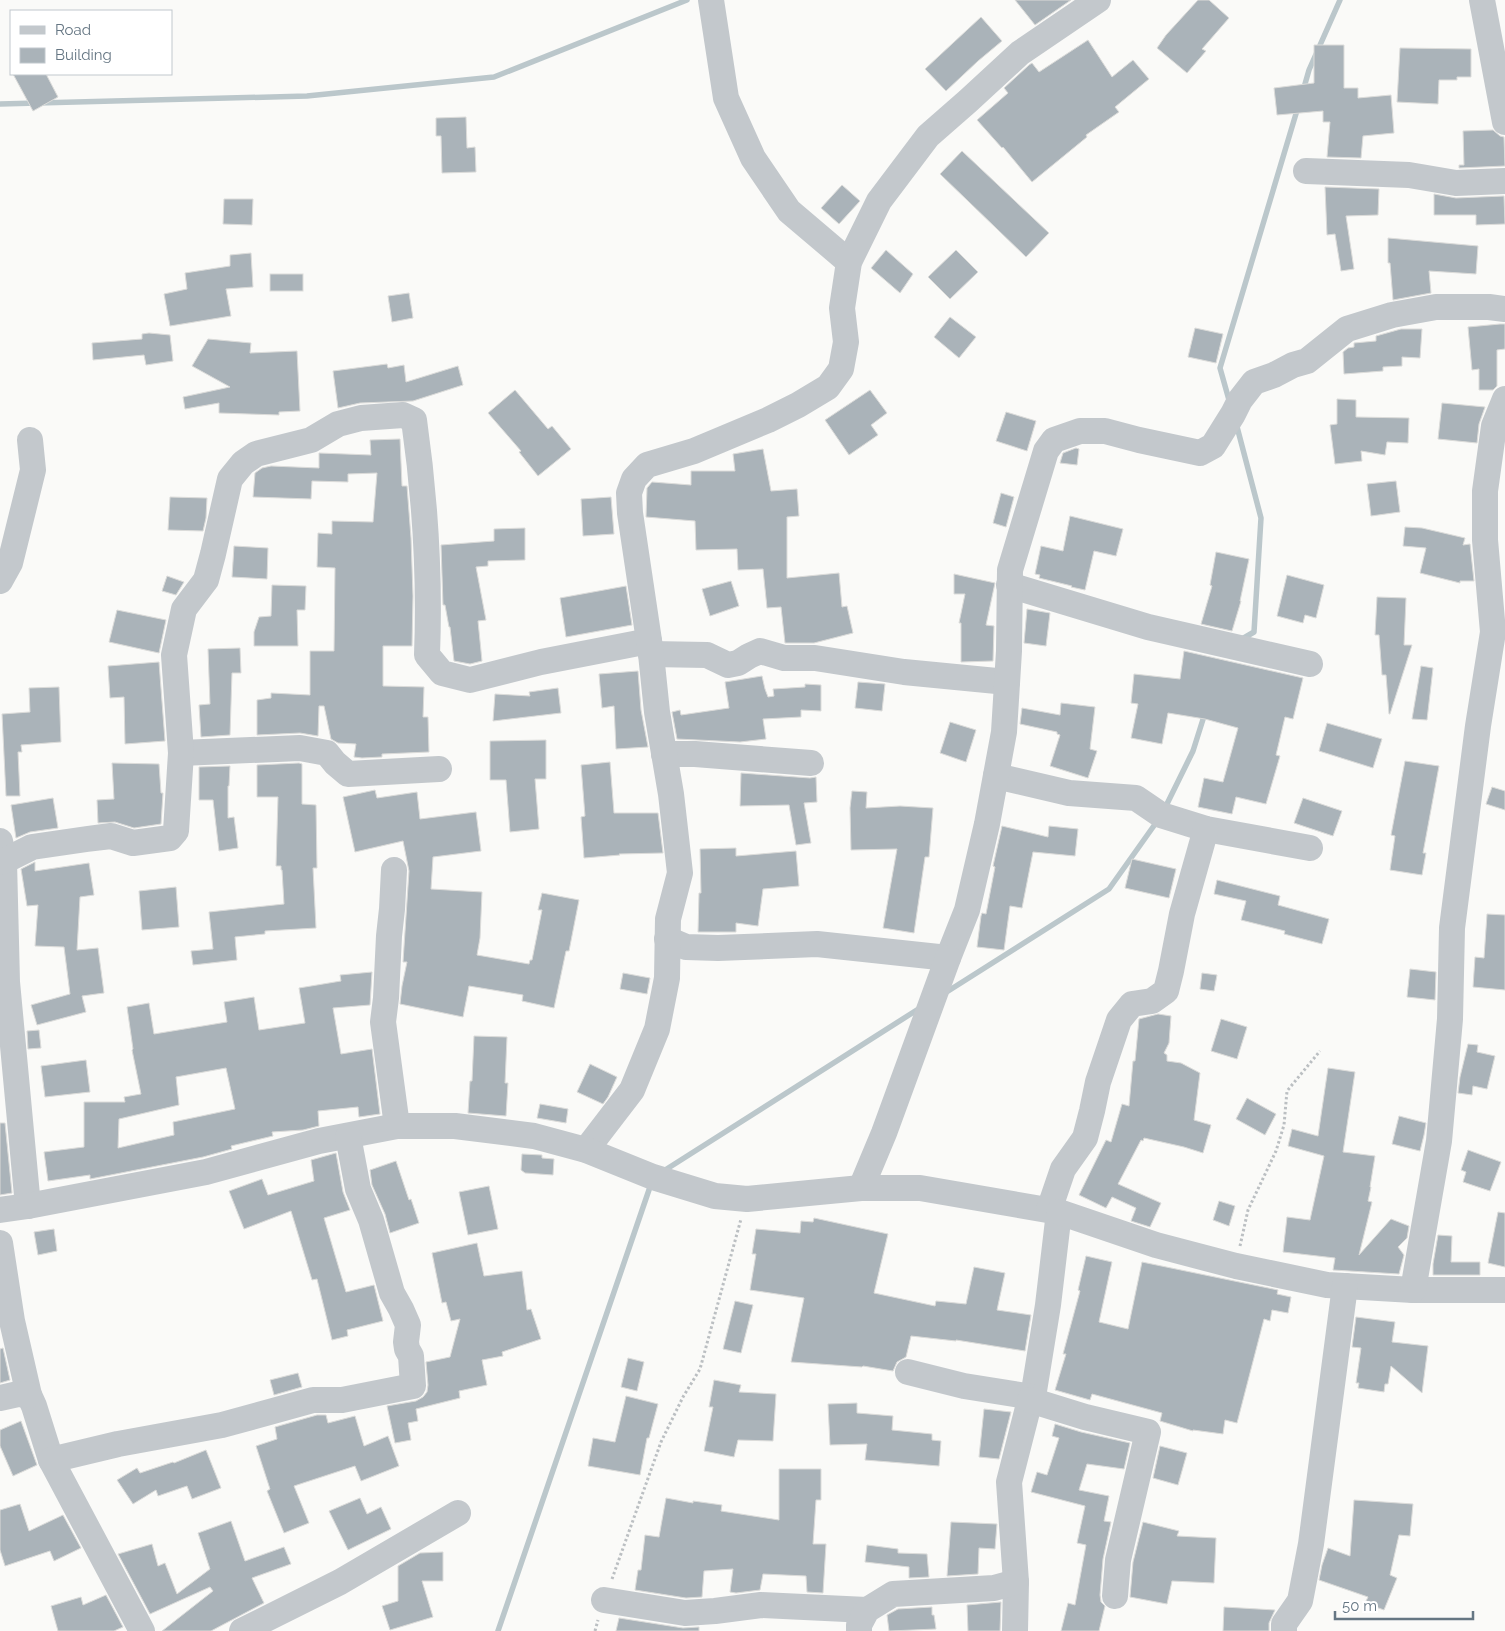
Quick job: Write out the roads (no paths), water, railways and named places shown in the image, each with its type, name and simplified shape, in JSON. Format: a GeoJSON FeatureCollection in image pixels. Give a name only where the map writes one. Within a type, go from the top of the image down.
{"type":"FeatureCollection","features":[{"type":"Feature","properties":{"kind":"street"},"geometry":{"type":"LineString","coordinates":[[711,0],[726,98],[753,158],[788,211],[849,262]]}},
{"type":"Feature","properties":{"kind":"street"},"geometry":{"type":"LineString","coordinates":[[586,1150],[632,1090],[657,1029],[666,978],[668,919],[680,873],[671,794],[657,712],[650,648],[630,514],[629,493],[634,479],[647,465],[694,451],[768,420],[828,387],[841,369],[846,342],[842,308],[849,262],[879,201],[928,136],[1020,53],[1098,0]]}},
{"type":"Feature","properties":{"kind":"street"},"geometry":{"type":"LineString","coordinates":[[1482,0],[1500,61],[1505,122]]}},
{"type":"Feature","properties":{"kind":"street"},"geometry":{"type":"LineString","coordinates":[[1306,171],[1410,175],[1456,183],[1505,181]]}},
{"type":"Feature","properties":{"kind":"street"},"geometry":{"type":"LineString","coordinates":[[861,1188],[884,1133],[967,910],[1004,732],[1010,570],[1046,451],[1054,440],[1080,431],[1105,431],[1200,452],[1212,446],[1234,414],[1240,400],[1254,382],[1307,361],[1347,329],[1392,315],[1436,308],[1489,307],[1505,309]]}},
{"type":"Feature","properties":{"kind":"street"},"geometry":{"type":"LineString","coordinates":[[1413,1290],[1439,1141],[1450,1019],[1452,928],[1478,726],[1499,633],[1485,540],[1485,491],[1494,426],[1505,399]]}},
{"type":"Feature","properties":{"kind":"street"},"geometry":{"type":"LineString","coordinates":[[28,1206],[7,982],[1,855],[32,848],[111,836],[133,843],[170,838],[176,831],[181,753],[174,655],[184,609],[206,580],[230,479],[243,462],[256,454],[311,440],[338,424],[361,418],[403,415],[414,420],[422,471],[428,621],[427,655],[442,673],[470,680],[541,662],[650,648],[707,655],[728,665],[738,663],[748,656],[760,652],[784,658],[815,658],[904,672],[1007,682]]}},
{"type":"Feature","properties":{"kind":"street"},"geometry":{"type":"LineString","coordinates":[[0,581],[10,563],[33,470],[30,440]]}},
{"type":"Feature","properties":{"kind":"street"},"geometry":{"type":"LineString","coordinates":[[1009,585],[1148,627],[1310,664]]}},
{"type":"Feature","properties":{"kind":"street"},"geometry":{"type":"LineString","coordinates":[[181,753],[300,748],[326,753],[348,774],[439,769]]}},
{"type":"Feature","properties":{"kind":"street"},"geometry":{"type":"LineString","coordinates":[[664,754],[695,754],[811,763]]}},
{"type":"Feature","properties":{"kind":"street"},"geometry":{"type":"LineString","coordinates":[[996,776],[1069,793],[1136,798],[1161,815],[1206,829],[1310,848]]}},
{"type":"Feature","properties":{"kind":"street"},"geometry":{"type":"LineString","coordinates":[[1015,1631],[1016,1582],[1009,1482],[1031,1398],[1048,1305],[1054,1211],[1063,1170],[1085,1138],[1098,1082],[1120,1020],[1132,1004],[1152,1001],[1166,991],[1182,914],[1206,829]]}},
{"type":"Feature","properties":{"kind":"street"},"geometry":{"type":"LineString","coordinates":[[394,870],[383,1022],[397,1126]]}},
{"type":"Feature","properties":{"kind":"street"},"geometry":{"type":"LineString","coordinates":[[667,939],[686,947],[718,948],[817,944],[948,958]]}},
{"type":"Feature","properties":{"kind":"street"},"geometry":{"type":"LineString","coordinates":[[0,1210],[206,1172],[319,1141],[397,1126],[455,1126],[534,1136],[586,1150],[654,1177],[715,1196],[747,1199],[861,1188],[920,1188],[1054,1211],[1156,1245],[1236,1266],[1327,1285],[1413,1290],[1505,1290]]}},
{"type":"Feature","properties":{"kind":"street"},"geometry":{"type":"LineString","coordinates":[[51,1460],[118,1444],[222,1425],[313,1400],[342,1400],[414,1386],[411,1356],[406,1342],[408,1325],[392,1293],[371,1220],[358,1188],[348,1136]]}},
{"type":"Feature","properties":{"kind":"street"},"geometry":{"type":"LineString","coordinates":[[0,1243],[12,1321],[29,1395],[51,1460],[142,1631]]}},
{"type":"Feature","properties":{"kind":"street"},"geometry":{"type":"LineString","coordinates":[[1284,1631],[1284,1624],[1300,1602],[1312,1544],[1345,1286]]}},
{"type":"Feature","properties":{"kind":"street"},"geometry":{"type":"LineString","coordinates":[[908,1372],[964,1386],[1031,1398],[1085,1417],[1148,1432],[1118,1560],[1115,1596]]}},
{"type":"Feature","properties":{"kind":"street"},"geometry":{"type":"LineString","coordinates":[[0,1398],[18,1394],[29,1395]]}},
{"type":"Feature","properties":{"kind":"street"},"geometry":{"type":"LineString","coordinates":[[242,1631],[340,1582],[458,1513]]}},
{"type":"Feature","properties":{"kind":"street"},"geometry":{"type":"LineString","coordinates":[[604,1600],[685,1612],[716,1611],[761,1605],[863,1620],[893,1594],[994,1588],[1016,1582]]}},
{"type":"Feature","properties":{"kind":"waterway"},"geometry":{"type":"LineString","coordinates":[[0,104],[307,96],[494,77],[687,0]]}},
{"type":"Feature","properties":{"kind":"waterway"},"geometry":{"type":"LineString","coordinates":[[1303,91],[1309,70],[1340,0]]}},
{"type":"Feature","properties":{"kind":"waterway"},"geometry":{"type":"LineString","coordinates":[[1229,400],[1220,368],[1298,107]]}},
{"type":"Feature","properties":{"kind":"waterway"},"geometry":{"type":"LineString","coordinates":[[1236,423],[1261,518],[1254,632],[1242,639]]}},
{"type":"Feature","properties":{"kind":"waterway"},"geometry":{"type":"LineString","coordinates":[[1164,810],[1193,751],[1205,713]]}},
{"type":"Feature","properties":{"kind":"waterway"},"geometry":{"type":"LineString","coordinates":[[945,993],[1109,889],[1158,820]]}},
{"type":"Feature","properties":{"kind":"waterway"},"geometry":{"type":"LineString","coordinates":[[662,1172],[920,1008]]}},
{"type":"Feature","properties":{"kind":"waterway"},"geometry":{"type":"LineString","coordinates":[[498,1631],[651,1184]]}}]}
